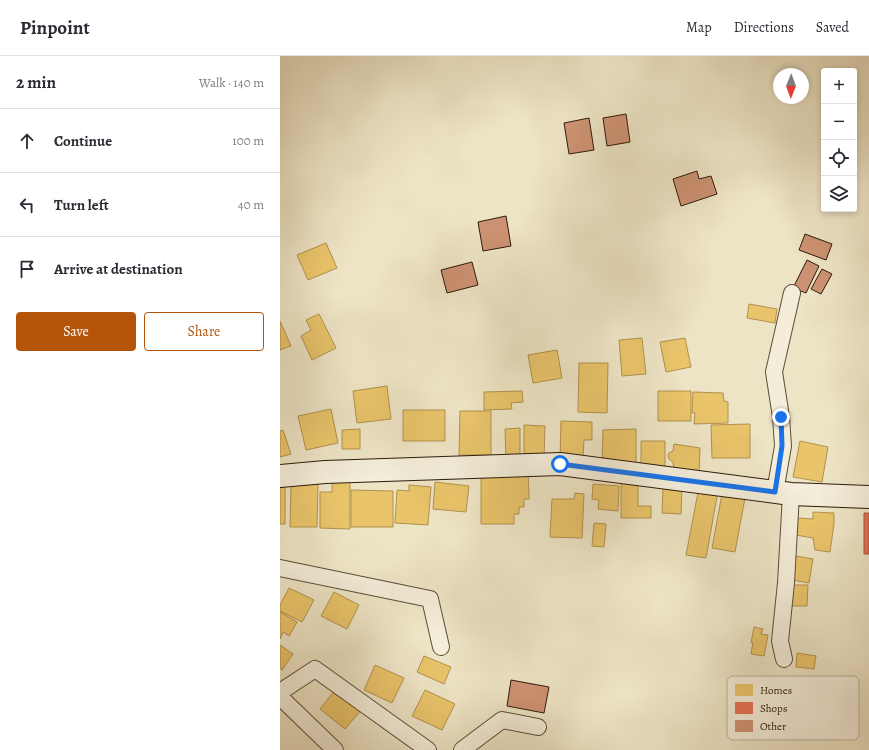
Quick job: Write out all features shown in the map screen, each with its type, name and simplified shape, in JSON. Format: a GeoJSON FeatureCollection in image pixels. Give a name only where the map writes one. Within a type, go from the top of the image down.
{"type":"FeatureCollection","features":[{"type":"Feature","properties":{"kind":"street"},"geometry":{"type":"LineString","coordinates":[[784,659],[780,641],[786,583],[781,417],[774,372],[792,294]]}},
{"type":"Feature","properties":{"kind":"street"},"geometry":{"type":"LineString","coordinates":[[280,476],[325,472],[560,464],[783,493],[869,497]]}},
{"type":"Feature","properties":{"kind":"street"},"geometry":{"type":"LineString","coordinates":[[280,568],[430,599],[441,647]]}},
{"type":"Feature","properties":{"kind":"street"},"geometry":{"type":"LineString","coordinates":[[280,692],[315,669],[428,750]]}},
{"type":"Feature","properties":{"kind":"street"},"geometry":{"type":"LineString","coordinates":[[280,697],[335,750]]}},
{"type":"Feature","properties":{"kind":"street"},"geometry":{"type":"LineString","coordinates":[[462,750],[502,720],[538,727]]}},
{"type":"Feature","properties":{"kind":"building: Homes"},"geometry":{"type":"Polygon","coordinates":[[[326,243],[337,268],[308,280],[297,255],[326,243]]]}},
{"type":"Feature","properties":{"kind":"building: Homes"},"geometry":{"type":"Polygon","coordinates":[[[749,304],[777,309],[775,323],[747,318],[749,304]]]}},
{"type":"Feature","properties":{"kind":"building: Homes"},"geometry":{"type":"Polygon","coordinates":[[[319,314],[336,348],[312,360],[301,336],[311,330],[306,320],[319,314]]]}},
{"type":"Feature","properties":{"kind":"building: Homes"},"geometry":{"type":"Polygon","coordinates":[[[280,321],[291,346],[280,350],[280,321]]]}},
{"type":"Feature","properties":{"kind":"building: Homes"},"geometry":{"type":"Polygon","coordinates":[[[642,338],[646,374],[622,376],[619,340],[642,338]]]}},
{"type":"Feature","properties":{"kind":"building: Homes"},"geometry":{"type":"Polygon","coordinates":[[[685,338],[691,367],[666,372],[660,342],[685,338]]]}},
{"type":"Feature","properties":{"kind":"building: Homes"},"geometry":{"type":"Polygon","coordinates":[[[557,350],[562,378],[533,383],[528,355],[557,350]]]}},
{"type":"Feature","properties":{"kind":"building: Homes"},"geometry":{"type":"Polygon","coordinates":[[[579,363],[608,363],[607,413],[578,412],[579,363]]]}},
{"type":"Feature","properties":{"kind":"building: Homes"},"geometry":{"type":"Polygon","coordinates":[[[387,386],[391,419],[357,423],[353,391],[387,386]]]}},
{"type":"Feature","properties":{"kind":"building: Homes"},"geometry":{"type":"Polygon","coordinates":[[[522,391],[523,402],[511,403],[512,409],[484,410],[484,392],[522,391]]]}},
{"type":"Feature","properties":{"kind":"building: Homes"},"geometry":{"type":"Polygon","coordinates":[[[658,391],[691,391],[691,421],[658,421],[658,391]]]}},
{"type":"Feature","properties":{"kind":"building: Homes"},"geometry":{"type":"Polygon","coordinates":[[[693,392],[723,393],[724,401],[728,402],[728,423],[694,424],[695,413],[692,413],[693,392]]]}},
{"type":"Feature","properties":{"kind":"building: Homes"},"geometry":{"type":"Polygon","coordinates":[[[331,409],[338,443],[306,450],[298,416],[331,409]]]}},
{"type":"Feature","properties":{"kind":"building: Homes"},"geometry":{"type":"Polygon","coordinates":[[[403,410],[445,410],[445,441],[403,441],[403,410]]]}},
{"type":"Feature","properties":{"kind":"building: Homes"},"geometry":{"type":"Polygon","coordinates":[[[460,411],[491,411],[491,455],[459,455],[460,411]]]}},
{"type":"Feature","properties":{"kind":"building: Homes"},"geometry":{"type":"Polygon","coordinates":[[[561,421],[592,422],[592,440],[584,440],[583,459],[560,459],[561,421]]]}},
{"type":"Feature","properties":{"kind":"building: Homes"},"geometry":{"type":"Polygon","coordinates":[[[750,424],[750,458],[712,458],[711,425],[750,424]]]}},
{"type":"Feature","properties":{"kind":"building: Homes"},"geometry":{"type":"Polygon","coordinates":[[[524,425],[545,426],[544,459],[524,459],[524,425]]]}},
{"type":"Feature","properties":{"kind":"building: Homes"},"geometry":{"type":"Polygon","coordinates":[[[520,428],[520,459],[506,459],[505,429],[520,428]]]}},
{"type":"Feature","properties":{"kind":"building: Homes"},"geometry":{"type":"Polygon","coordinates":[[[360,429],[360,449],[342,449],[342,430],[360,429]]]}},
{"type":"Feature","properties":{"kind":"building: Homes"},"geometry":{"type":"Polygon","coordinates":[[[636,429],[636,463],[602,464],[603,430],[636,429]]]}},
{"type":"Feature","properties":{"kind":"building: Homes"},"geometry":{"type":"Polygon","coordinates":[[[283,430],[291,454],[280,457],[280,431],[283,430]]]}},
{"type":"Feature","properties":{"kind":"building: Homes"},"geometry":{"type":"Polygon","coordinates":[[[641,441],[665,441],[665,470],[641,469],[641,441]]]}},
{"type":"Feature","properties":{"kind":"building: Homes"},"geometry":{"type":"Polygon","coordinates":[[[800,441],[828,447],[822,482],[793,477],[800,441]]]}},
{"type":"Feature","properties":{"kind":"building: Homes"},"geometry":{"type":"Polygon","coordinates":[[[674,444],[700,448],[699,473],[674,470],[673,462],[668,456],[669,453],[673,451],[674,444]]]}},
{"type":"Feature","properties":{"kind":"building: Homes"},"geometry":{"type":"Polygon","coordinates":[[[528,469],[529,499],[524,499],[524,507],[519,507],[519,514],[514,514],[514,524],[481,524],[481,470],[528,469]]]}},
{"type":"Feature","properties":{"kind":"building: Homes"},"geometry":{"type":"Polygon","coordinates":[[[332,482],[350,482],[350,529],[320,528],[320,492],[332,492],[332,482]]]}},
{"type":"Feature","properties":{"kind":"building: Homes"},"geometry":{"type":"Polygon","coordinates":[[[435,482],[469,486],[466,512],[433,509],[435,482]]]}},
{"type":"Feature","properties":{"kind":"building: Homes"},"geometry":{"type":"Polygon","coordinates":[[[621,482],[638,482],[638,506],[651,506],[651,518],[621,518],[621,482]]]}},
{"type":"Feature","properties":{"kind":"building: Homes"},"geometry":{"type":"Polygon","coordinates":[[[280,484],[285,484],[285,524],[280,524],[280,484]]]}},
{"type":"Feature","properties":{"kind":"building: Homes"},"geometry":{"type":"Polygon","coordinates":[[[291,484],[318,484],[317,527],[290,527],[291,484]]]}},
{"type":"Feature","properties":{"kind":"building: Homes"},"geometry":{"type":"Polygon","coordinates":[[[593,484],[619,486],[618,511],[598,509],[599,500],[592,499],[593,484]]]}},
{"type":"Feature","properties":{"kind":"building: Homes"},"geometry":{"type":"Polygon","coordinates":[[[409,485],[431,487],[428,525],[395,523],[397,490],[409,491],[409,485]]]}},
{"type":"Feature","properties":{"kind":"building: Homes"},"geometry":{"type":"Polygon","coordinates":[[[663,487],[682,488],[681,514],[662,513],[663,487]]]}},
{"type":"Feature","properties":{"kind":"building: Homes"},"geometry":{"type":"Polygon","coordinates":[[[699,487],[718,491],[706,558],[686,555],[699,487]]]}},
{"type":"Feature","properties":{"kind":"building: Homes"},"geometry":{"type":"Polygon","coordinates":[[[351,490],[393,491],[393,527],[351,527],[351,490]]]}},
{"type":"Feature","properties":{"kind":"building: Homes"},"geometry":{"type":"Polygon","coordinates":[[[575,493],[584,494],[582,538],[550,537],[552,499],[574,499],[575,493]]]}},
{"type":"Feature","properties":{"kind":"building: Homes"},"geometry":{"type":"Polygon","coordinates":[[[722,494],[745,498],[735,552],[712,548],[722,494]]]}},
{"type":"Feature","properties":{"kind":"building: Homes"},"geometry":{"type":"Polygon","coordinates":[[[813,512],[834,513],[830,552],[815,550],[813,538],[796,535],[798,518],[813,519],[813,512]]]}},
{"type":"Feature","properties":{"kind":"building: Homes"},"geometry":{"type":"Polygon","coordinates":[[[594,523],[606,524],[604,547],[592,546],[594,523]]]}},
{"type":"Feature","properties":{"kind":"building: Homes"},"geometry":{"type":"Polygon","coordinates":[[[796,556],[813,559],[809,583],[792,580],[796,556]]]}},
{"type":"Feature","properties":{"kind":"building: Homes"},"geometry":{"type":"Polygon","coordinates":[[[788,585],[808,585],[807,606],[788,606],[788,585]]]}},
{"type":"Feature","properties":{"kind":"building: Homes"},"geometry":{"type":"Polygon","coordinates":[[[289,588],[314,600],[302,622],[280,611],[280,605],[289,588]]]}},
{"type":"Feature","properties":{"kind":"building: Homes"},"geometry":{"type":"Polygon","coordinates":[[[334,592],[359,605],[347,629],[321,616],[334,592]]]}},
{"type":"Feature","properties":{"kind":"building: Homes"},"geometry":{"type":"Polygon","coordinates":[[[280,612],[297,622],[289,636],[283,632],[280,639],[280,612]]]}},
{"type":"Feature","properties":{"kind":"building: Homes"},"geometry":{"type":"Polygon","coordinates":[[[754,627],[763,629],[761,634],[768,635],[764,656],[751,654],[753,642],[751,643],[754,627]]]}},
{"type":"Feature","properties":{"kind":"building: Homes"},"geometry":{"type":"Polygon","coordinates":[[[280,645],[293,654],[282,670],[280,668],[280,645]]]}},
{"type":"Feature","properties":{"kind":"building: Homes"},"geometry":{"type":"Polygon","coordinates":[[[797,653],[816,656],[814,669],[796,667],[797,653]]]}},
{"type":"Feature","properties":{"kind":"building: Homes"},"geometry":{"type":"Polygon","coordinates":[[[424,656],[451,667],[444,684],[417,672],[424,656]]]}},
{"type":"Feature","properties":{"kind":"building: Homes"},"geometry":{"type":"Polygon","coordinates":[[[375,665],[404,678],[392,703],[364,690],[375,665]]]}},
{"type":"Feature","properties":{"kind":"building: Homes"},"geometry":{"type":"Polygon","coordinates":[[[336,689],[362,709],[345,729],[320,709],[336,689]]]}},
{"type":"Feature","properties":{"kind":"building: Homes"},"geometry":{"type":"Polygon","coordinates":[[[425,690],[455,704],[442,730],[412,716],[425,690]]]}},
{"type":"Feature","properties":{"kind":"building: Shops"},"geometry":{"type":"Polygon","coordinates":[[[864,513],[869,513],[869,554],[864,554],[864,513]]]}},
{"type":"Feature","properties":{"kind":"building: Other"},"geometry":{"type":"Polygon","coordinates":[[[626,114],[630,142],[607,146],[603,118],[626,114]]]}},
{"type":"Feature","properties":{"kind":"building: Other"},"geometry":{"type":"Polygon","coordinates":[[[589,118],[594,150],[569,154],[564,123],[589,118]]]}},
{"type":"Feature","properties":{"kind":"building: Other"},"geometry":{"type":"Polygon","coordinates":[[[697,171],[699,179],[711,176],[717,194],[681,206],[673,179],[697,171]]]}},
{"type":"Feature","properties":{"kind":"building: Other"},"geometry":{"type":"Polygon","coordinates":[[[506,216],[511,246],[483,251],[478,222],[506,216]]]}},
{"type":"Feature","properties":{"kind":"building: Other"},"geometry":{"type":"Polygon","coordinates":[[[805,234],[832,244],[826,260],[799,250],[805,234]]]}},
{"type":"Feature","properties":{"kind":"building: Other"},"geometry":{"type":"Polygon","coordinates":[[[807,260],[819,266],[806,293],[793,288],[807,260]]]}},
{"type":"Feature","properties":{"kind":"building: Other"},"geometry":{"type":"Polygon","coordinates":[[[472,262],[478,285],[447,293],[441,270],[472,262]]]}},
{"type":"Feature","properties":{"kind":"building: Other"},"geometry":{"type":"Polygon","coordinates":[[[822,269],[832,274],[821,294],[811,289],[822,269]]]}},
{"type":"Feature","properties":{"kind":"building: Other"},"geometry":{"type":"Polygon","coordinates":[[[511,680],[549,687],[544,713],[507,706],[511,680]]]}},
{"type":"Feature","properties":{"kind":"route"},"geometry":{"type":"LineString","coordinates":[[560,464],[775,492],[782,446],[781,417]]}}]}
